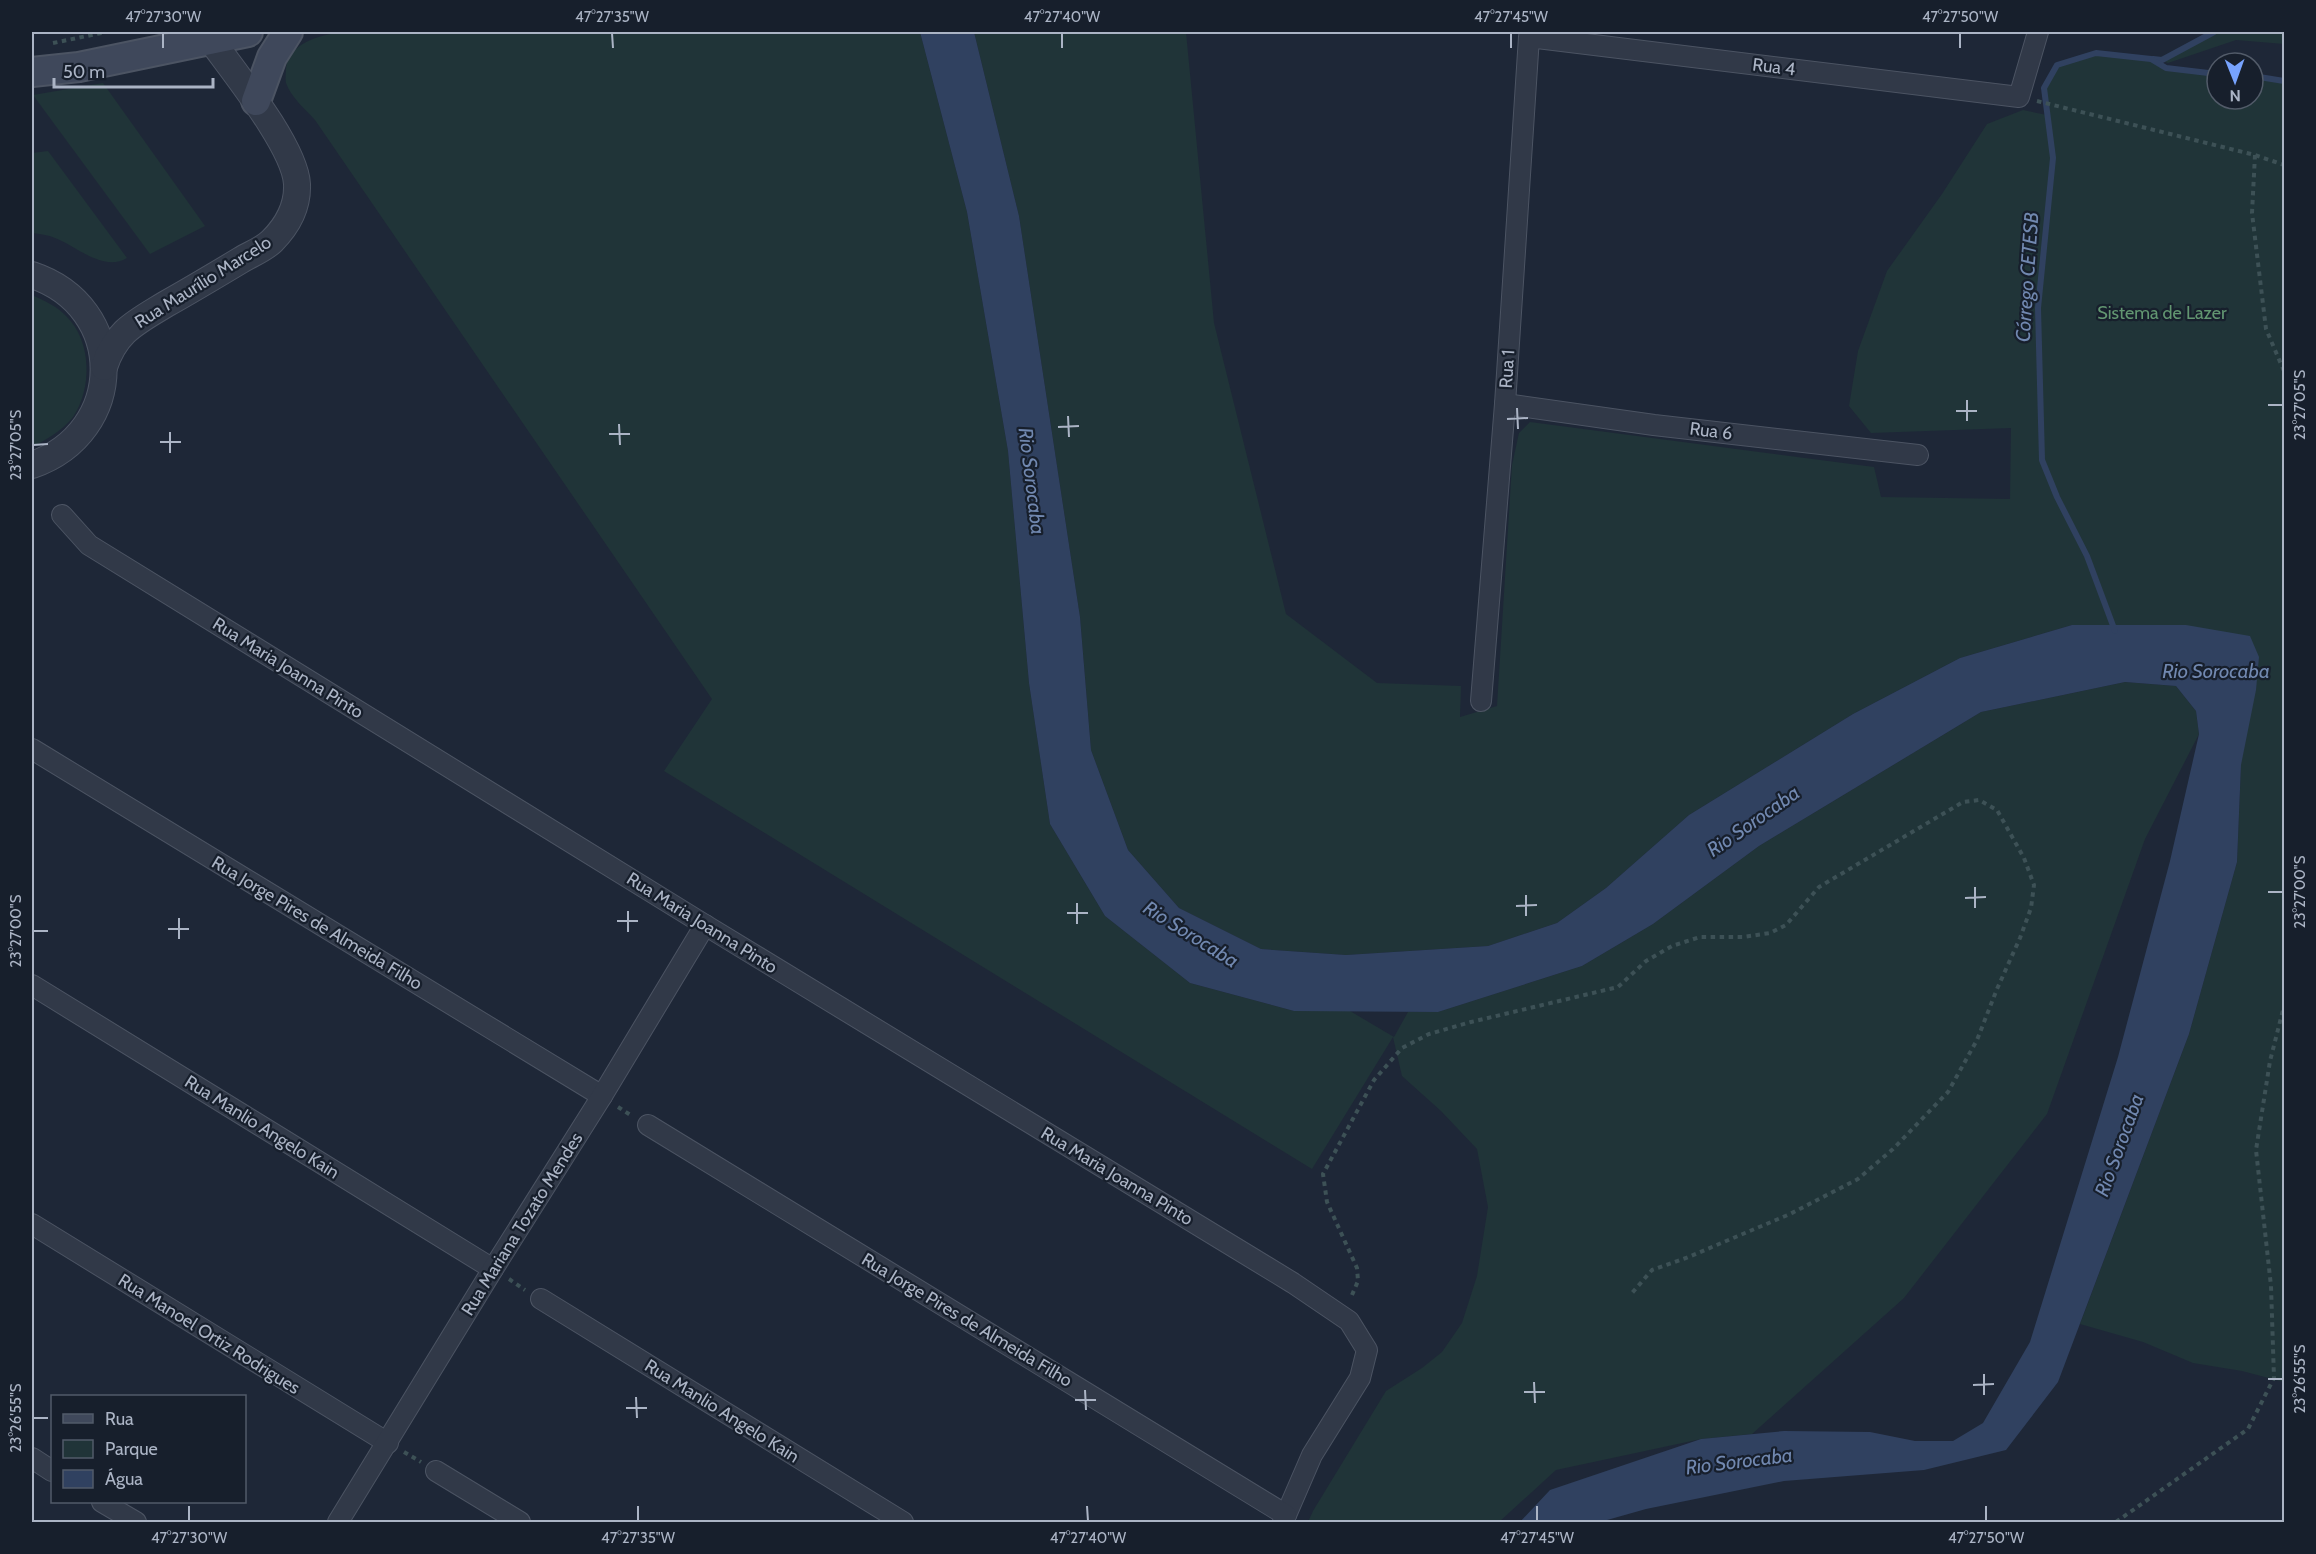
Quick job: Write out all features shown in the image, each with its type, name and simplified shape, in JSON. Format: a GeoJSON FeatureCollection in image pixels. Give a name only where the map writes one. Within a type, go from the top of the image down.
{"type":"FeatureCollection","features":[{"type":"Feature","properties":{"kind":"main road"},"geometry":{"type":"LineString","coordinates":[[32,72],[79,68],[207,36],[248,32]]}},
{"type":"Feature","properties":{"kind":"main road"},"geometry":{"type":"LineString","coordinates":[[256,101],[272,57],[288,32]]}},
{"type":"Feature","properties":{"kind":"street"},"geometry":{"type":"LineString","coordinates":[[2027,99],[2038,32]]}},
{"type":"Feature","properties":{"kind":"street","name":"Rua Maurílio Marcelo"},"geometry":{"type":"LineString","coordinates":[[104,368],[112,347],[124,331],[155,310],[271,243],[292,215],[297,199],[297,182],[292,164],[256,101],[207,36]]}},
{"type":"Feature","properties":{"kind":"street","name":"Rua 4"},"geometry":{"type":"LineString","coordinates":[[1529,37],[2027,99]]}},
{"type":"Feature","properties":{"kind":"street","name":"Rua 1"},"geometry":{"type":"LineString","coordinates":[[1481,701],[1505,404],[1529,37]]}},
{"type":"Feature","properties":{"kind":"street","name":"Rua Maurílio Marcelo"},"geometry":{"type":"LineString","coordinates":[[32,275],[60,288],[87,314],[102,349],[104,368],[103,386],[90,420],[66,448],[38,465]]}},
{"type":"Feature","properties":{"kind":"street","name":"Rua 6"},"geometry":{"type":"LineString","coordinates":[[1505,404],[1654,425],[1918,455]]}},
{"type":"Feature","properties":{"kind":"street","name":"Rua Maria Joanna Pinto"},"geometry":{"type":"LineString","coordinates":[[62,515],[89,545],[705,925],[1293,1283],[1349,1321],[1367,1350],[1360,1378],[1312,1455],[1284,1519]]}},
{"type":"Feature","properties":{"kind":"street","name":"Rua Jorge Pires de Almeida Filho"},"geometry":{"type":"LineString","coordinates":[[32,749],[602,1096]]}},
{"type":"Feature","properties":{"kind":"street","name":"Rua Mariana Tozato Mendes"},"geometry":{"type":"LineString","coordinates":[[338,1522],[602,1096],[705,925]]}},
{"type":"Feature","properties":{"kind":"street","name":"Rua Manlio Angelo Kain"},"geometry":{"type":"LineString","coordinates":[[32,985],[493,1269]]}},
{"type":"Feature","properties":{"kind":"street","name":"Rua Jorge Pires de Almeida Filho"},"geometry":{"type":"LineString","coordinates":[[648,1125],[1284,1519]]}},
{"type":"Feature","properties":{"kind":"street","name":"Rua Manoel Ortiz Rodrigues"},"geometry":{"type":"LineString","coordinates":[[32,1224],[388,1443]]}},
{"type":"Feature","properties":{"kind":"street","name":"Rua Manlio Angelo Kain"},"geometry":{"type":"LineString","coordinates":[[541,1299],[903,1522]]}},
{"type":"Feature","properties":{"kind":"street"},"geometry":{"type":"LineString","coordinates":[[32,1458],[51,1470]]}},
{"type":"Feature","properties":{"kind":"street"},"geometry":{"type":"LineString","coordinates":[[436,1471],[520,1522]]}},
{"type":"Feature","properties":{"kind":"street"},"geometry":{"type":"LineString","coordinates":[[104,1503],[136,1522]]}},
{"type":"Feature","properties":{"kind":"path"},"geometry":{"type":"LineString","coordinates":[[49,44],[106,32]]}},
{"type":"Feature","properties":{"kind":"path"},"geometry":{"type":"LineString","coordinates":[[2027,99],[2255,155],[2284,165]]}},
{"type":"Feature","properties":{"kind":"path"},"geometry":{"type":"LineString","coordinates":[[2255,155],[2252,213],[2266,329],[2284,371]]}},
{"type":"Feature","properties":{"kind":"path"},"geometry":{"type":"LineString","coordinates":[[1352,1295],[1358,1281],[1357,1268],[1327,1202],[1323,1174],[1374,1080],[1401,1048],[1429,1034],[1471,1022],[1618,987],[1647,962],[1672,946],[1700,937],[1743,937],[1770,933],[1786,925],[1819,887],[1963,802],[1979,800],[1997,810],[2024,858],[2034,885],[2031,908],[1977,1040],[1948,1092],[1893,1149],[1858,1179],[1790,1214],[1652,1270],[1632,1293]]}},
{"type":"Feature","properties":{"kind":"path"},"geometry":{"type":"LineString","coordinates":[[2116,1522],[2248,1429],[2274,1378],[2271,1286],[2256,1150],[2270,1061],[2284,1006]]}},
{"type":"Feature","properties":{"kind":"path"},"geometry":{"type":"LineString","coordinates":[[602,1096],[648,1125]]}},
{"type":"Feature","properties":{"kind":"path"},"geometry":{"type":"LineString","coordinates":[[493,1269],[541,1299]]}},
{"type":"Feature","properties":{"kind":"path"},"geometry":{"type":"LineString","coordinates":[[388,1443],[436,1471]]}},
{"type":"Feature","properties":{"kind":"green space"},"geometry":{"type":"Polygon","coordinates":[[[340,32],[920,32],[967,212],[1008,451],[1029,683],[1050,824],[1105,916],[1190,983],[1294,1011],[1350,1011],[1394,1037],[1408,1012],[1438,1012],[1582,966],[1653,924],[1759,846],[1981,712],[2125,682],[2176,686],[2196,711],[2199,734],[2145,839],[2047,1114],[1904,1298],[1752,1434],[1701,1439],[1556,1470],[1499,1522],[1308,1522],[1386,1391],[1442,1352],[1462,1323],[1477,1276],[1488,1207],[1477,1149],[1441,1111],[1402,1076],[1393,1037],[1312,1169],[664,771],[712,699],[315,120],[288,88],[286,69],[292,53],[306,42],[340,32]]]}},
{"type":"Feature","properties":{"kind":"green space","name":"Sistema de Lazer"},"geometry":{"type":"Polygon","coordinates":[[[974,32],[1186,32],[1214,323],[1286,614],[1377,683],[1461,686],[1460,717],[1497,706],[1512,465],[1519,433],[1530,422],[1874,467],[1881,497],[2010,499],[2011,428],[1871,433],[1849,406],[1858,351],[1887,271],[1942,194],[1987,124],[2023,110],[2047,115],[2044,88],[2057,65],[2096,53],[2151,59],[2166,68],[2205,73],[2205,111],[2265,111],[2265,78],[2284,81],[2284,1382],[2242,1371],[2193,1363],[2143,1342],[2080,1324],[2189,1034],[2237,862],[2241,765],[2186,625],[2072,625],[1960,658],[1853,714],[1689,815],[1606,888],[1557,923],[1488,946],[1346,955],[1261,949],[1179,908],[1128,850],[1091,750],[1080,617],[1019,216],[974,32]]]}},
{"type":"Feature","properties":{"kind":"green space"},"geometry":{"type":"Polygon","coordinates":[[[2214,32],[2284,32],[2284,44],[2236,40],[2168,63],[2162,60],[2214,32]]]}},
{"type":"Feature","properties":{"kind":"green space"},"geometry":{"type":"Polygon","coordinates":[[[103,83],[205,226],[150,254],[33,95],[103,83]]]}},
{"type":"Feature","properties":{"kind":"green space"},"geometry":{"type":"Polygon","coordinates":[[[48,151],[127,258],[118,262],[100,260],[55,238],[32,233],[32,153],[48,151]]]}},
{"type":"Feature","properties":{"kind":"green space"},"geometry":{"type":"Polygon","coordinates":[[[32,295],[51,304],[75,327],[85,352],[86,380],[79,406],[69,422],[49,438],[32,447],[32,295]]]}},
{"type":"Feature","properties":{"kind":"water","name":"Rio Sorocaba"},"geometry":{"type":"Polygon","coordinates":[[[920,32],[974,32],[1019,216],[1080,617],[1091,750],[1128,850],[1179,908],[1261,949],[1346,955],[1488,946],[1557,923],[1606,888],[1689,815],[1853,714],[1960,658],[2072,625],[2186,625],[2250,636],[2259,657],[2256,690],[2241,765],[2237,862],[2189,1034],[2058,1382],[2006,1450],[1924,1470],[1784,1481],[1646,1509],[1600,1522],[1520,1522],[1550,1490],[1701,1439],[1784,1431],[1870,1432],[1915,1441],[1953,1441],[1983,1423],[2030,1342],[2118,1057],[2170,861],[2199,734],[2196,711],[2176,686],[2125,682],[1981,712],[1759,846],[1653,924],[1582,966],[1438,1012],[1294,1011],[1190,983],[1105,916],[1050,824],[1029,683],[1008,451],[967,212],[920,32]]]}},
{"type":"Feature","properties":{"kind":"waterway"},"geometry":{"type":"LineString","coordinates":[[2153,59],[2162,60],[2214,32]]}},
{"type":"Feature","properties":{"kind":"waterway","name":"Córrego CETESB"},"geometry":{"type":"LineString","coordinates":[[2115,631],[2087,556],[2057,497],[2042,460],[2038,308],[2053,158],[2044,88],[2057,65],[2096,53],[2151,59],[2166,68],[2205,73]]}},
{"type":"Feature","properties":{"kind":"waterway","name":"Córrego CETESB"},"geometry":{"type":"LineString","coordinates":[[2265,78],[2284,81]]}}]}
